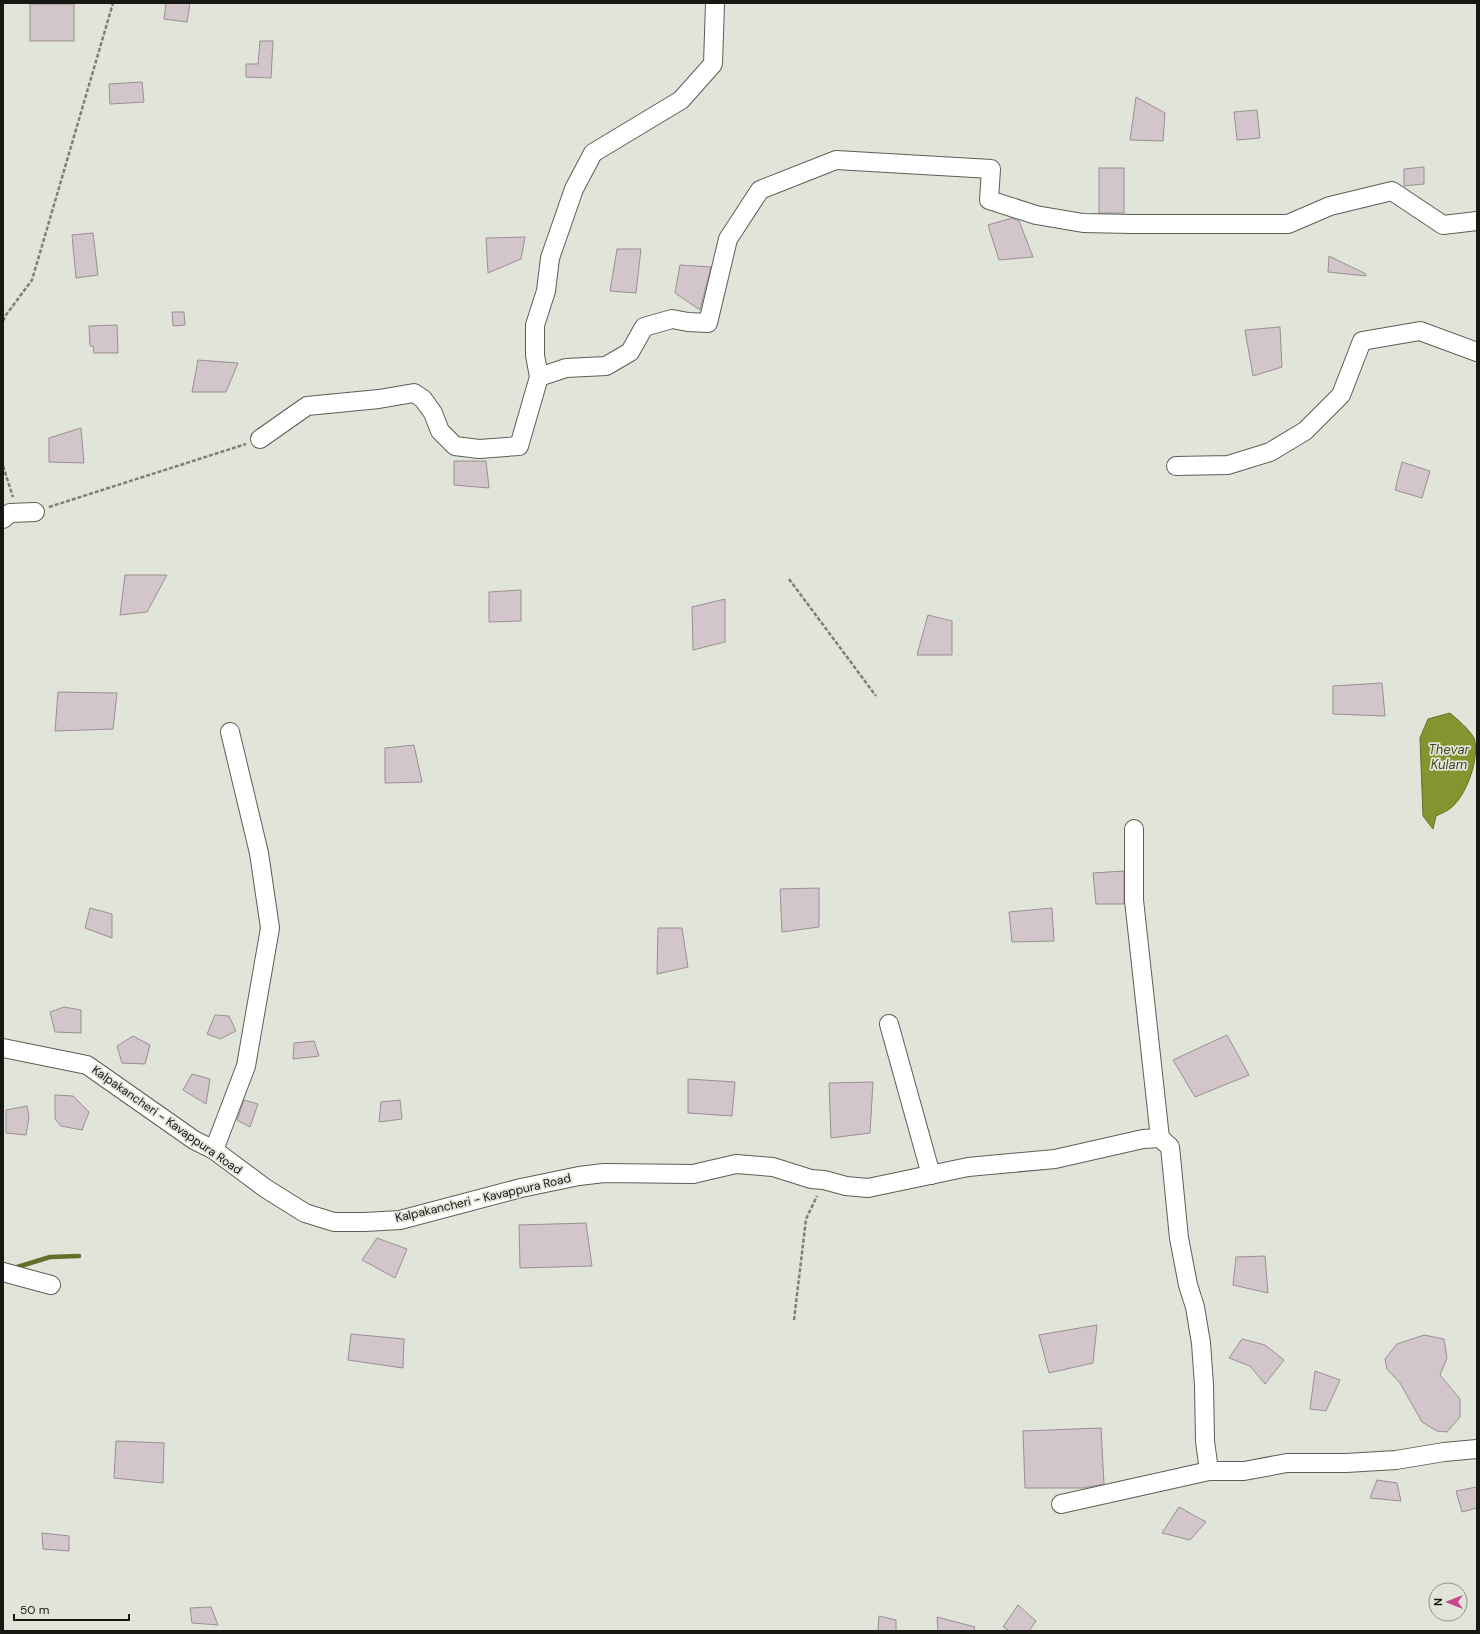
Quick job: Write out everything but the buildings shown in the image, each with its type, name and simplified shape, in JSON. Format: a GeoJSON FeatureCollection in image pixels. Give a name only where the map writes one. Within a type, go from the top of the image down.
{"type":"FeatureCollection","features":[{"type":"Feature","properties":{"kind":"street"},"geometry":{"type":"LineString","coordinates":[[260,439],[307,406],[379,399],[414,393],[423,399],[433,413],[440,431],[455,446],[479,449],[519,446],[539,377],[535,355],[535,325],[546,291],[550,258],[574,189],[593,153],[681,100],[713,64],[715,3]]}},
{"type":"Feature","properties":{"kind":"street"},"geometry":{"type":"LineString","coordinates":[[539,377],[566,368],[606,366],[630,352],[644,327],[672,319],[688,322],[708,323],[728,239],[760,190],[836,160],[991,169],[989,200],[1036,215],[1083,223],[1288,224],[1330,206],[1392,191],[1443,225],[1477,221]]}},
{"type":"Feature","properties":{"kind":"street"},"geometry":{"type":"LineString","coordinates":[[1176,466],[1228,465],[1270,452],[1304,431],[1341,395],[1362,341],[1420,330],[1477,352]]}},
{"type":"Feature","properties":{"kind":"street"},"geometry":{"type":"LineString","coordinates":[[214,1150],[246,1066],[270,928],[259,853],[230,732]]}},
{"type":"Feature","properties":{"kind":"street"},"geometry":{"type":"LineString","coordinates":[[1134,829],[1134,900],[1160,1138],[1170,1147],[1179,1238],[1188,1285],[1195,1307],[1201,1343],[1209,1471]]}},
{"type":"Feature","properties":{"kind":"street"},"geometry":{"type":"LineString","coordinates":[[889,1024],[931,1175]]}},
{"type":"Feature","properties":{"kind":"street","name":"Kalpakancheri - Kavappura Road"},"geometry":{"type":"LineString","coordinates":[[3,1048],[87,1065],[194,1140],[214,1150],[252,1179],[306,1213],[334,1222],[400,1220],[521,1188],[579,1176],[604,1173],[693,1174],[736,1164],[773,1167],[811,1179],[824,1180],[846,1186],[868,1188],[968,1167],[1055,1159],[1143,1138],[1160,1138]]}},
{"type":"Feature","properties":{"kind":"street"},"geometry":{"type":"LineString","coordinates":[[3,1272],[51,1285]]}},
{"type":"Feature","properties":{"kind":"street"},"geometry":{"type":"LineString","coordinates":[[1061,1504],[1209,1471],[1244,1471],[1287,1463],[1346,1463],[1396,1460],[1444,1452],[1477,1449]]}},
{"type":"Feature","properties":{"kind":"path"},"geometry":{"type":"LineString","coordinates":[[3,321],[32,280],[113,3]]}},
{"type":"Feature","properties":{"kind":"path"},"geometry":{"type":"LineString","coordinates":[[3,466],[19,514],[260,439]]}},
{"type":"Feature","properties":{"kind":"path"},"geometry":{"type":"LineString","coordinates":[[789,579],[876,696]]}},
{"type":"Feature","properties":{"kind":"path"},"geometry":{"type":"LineString","coordinates":[[794,1320],[806,1219],[824,1180]]}},
{"type":"Feature","properties":{"kind":"water","name":"Thevar Kulam"},"geometry":{"type":"Polygon","coordinates":[[[1450,713],[1472,734],[1474,738],[1474,763],[1472,773],[1464,791],[1452,807],[1436,816],[1433,829],[1423,816],[1420,738],[1428,719],[1450,713]]]}},
{"type":"Feature","properties":{"kind":"waterway"},"geometry":{"type":"LineString","coordinates":[[14,1268],[50,1257],[79,1256]]}}]}
